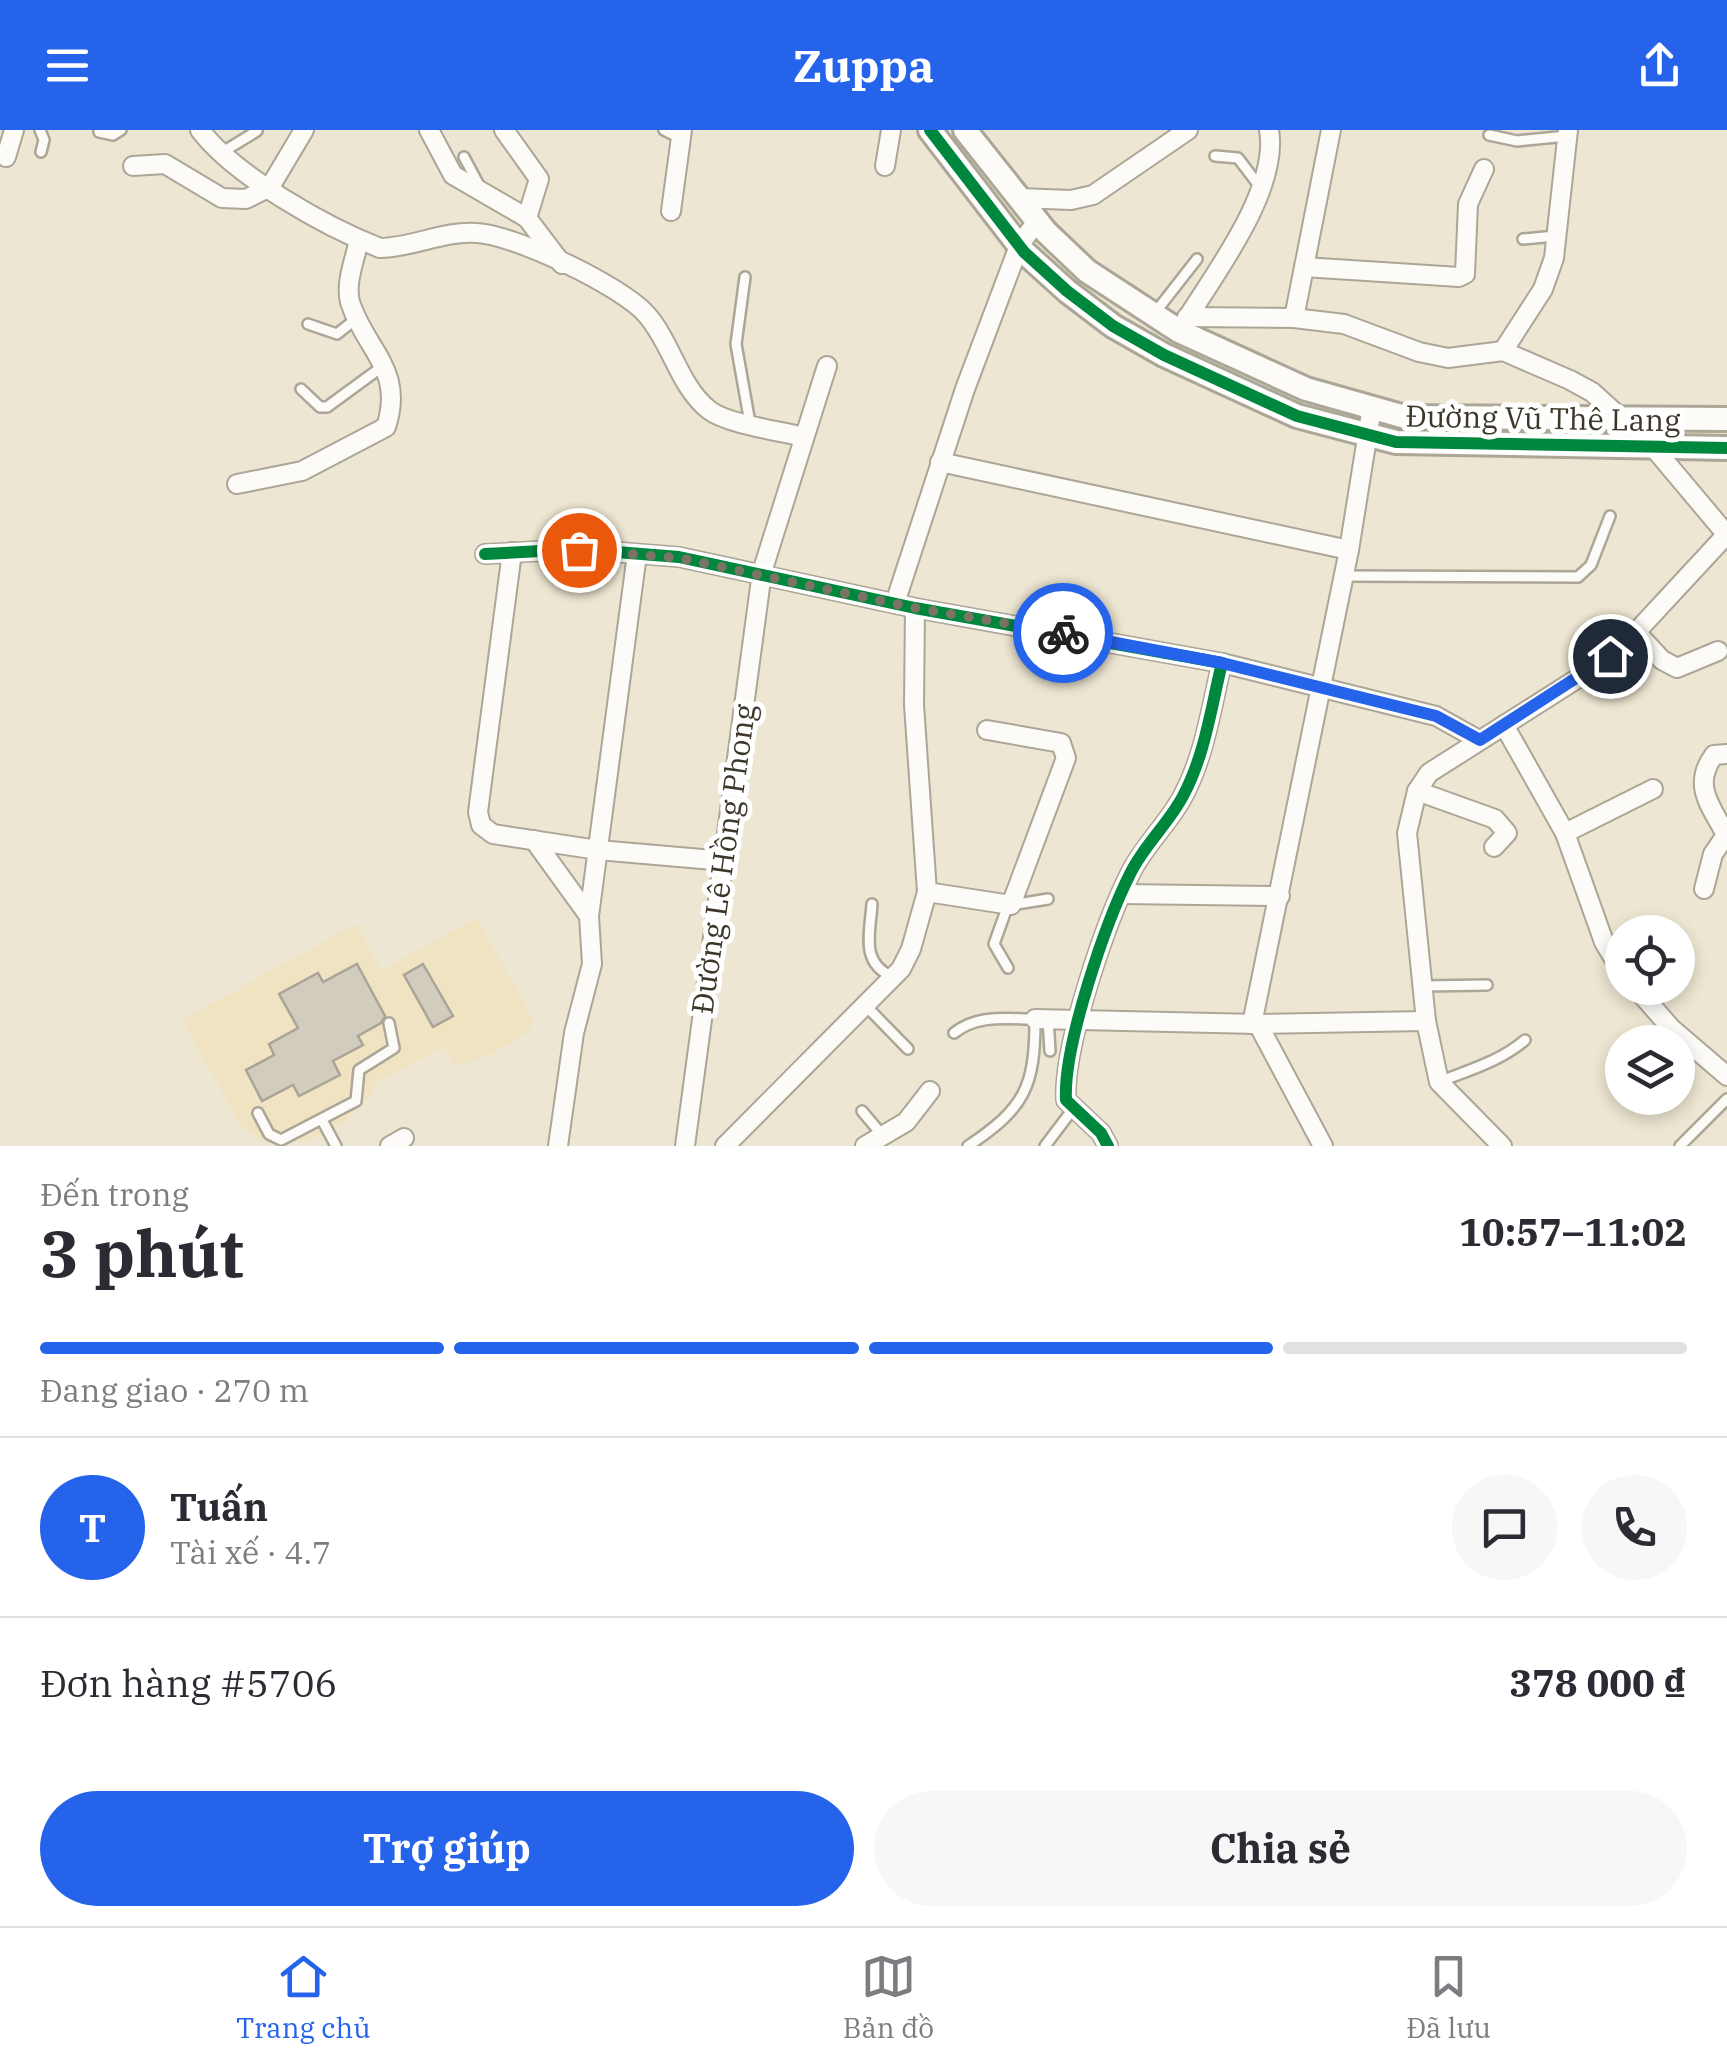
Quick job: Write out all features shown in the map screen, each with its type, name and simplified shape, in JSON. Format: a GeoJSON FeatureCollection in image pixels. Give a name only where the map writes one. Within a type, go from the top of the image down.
{"type":"FeatureCollection","features":[{"type":"Feature","properties":{"kind":"street"},"geometry":{"type":"LineString","coordinates":[[6,157],[14,130]]}},
{"type":"Feature","properties":{"kind":"street"},"geometry":{"type":"LineString","coordinates":[[200,130],[221,153],[270,187],[359,240],[380,248],[400,248],[474,232],[504,238],[622,294],[648,315],[696,398],[714,414],[804,437]]}},
{"type":"Feature","properties":{"kind":"street"},"geometry":{"type":"LineString","coordinates":[[133,166],[165,164],[234,202],[270,187],[304,130]]}},
{"type":"Feature","properties":{"kind":"street"},"geometry":{"type":"LineString","coordinates":[[429,130],[454,175],[527,218],[563,266]]}},
{"type":"Feature","properties":{"kind":"street"},"geometry":{"type":"LineString","coordinates":[[504,130],[539,179],[527,218]]}},
{"type":"Feature","properties":{"kind":"street"},"geometry":{"type":"LineString","coordinates":[[885,166],[891,130]]}},
{"type":"Feature","properties":{"kind":"street","name":"Đường Vũ Thê Lang"},"geometry":{"type":"LineString","coordinates":[[930,130],[1020,246],[1067,292],[1113,326],[1164,355],[1297,416],[1396,442],[1727,448]]}},
{"type":"Feature","properties":{"kind":"street","name":"Đường Vũ Thê Lang"},"geometry":{"type":"LineString","coordinates":[[966,130],[1037,221],[1087,271],[1152,316],[1183,324],[1306,389],[1405,417],[1727,419]]}},
{"type":"Feature","properties":{"kind":"street"},"geometry":{"type":"LineString","coordinates":[[1019,198],[1071,200],[1092,195],[1188,130]]}},
{"type":"Feature","properties":{"kind":"street"},"geometry":{"type":"LineString","coordinates":[[1183,324],[1260,188],[1268,161],[1270,130]]}},
{"type":"Feature","properties":{"kind":"street"},"geometry":{"type":"LineString","coordinates":[[1294,318],[1332,130]]}},
{"type":"Feature","properties":{"kind":"street"},"geometry":{"type":"LineString","coordinates":[[671,210],[675,132]]}},
{"type":"Feature","properties":{"kind":"street"},"geometry":{"type":"LineString","coordinates":[[1503,352],[1543,289],[1557,236],[1568,133]]}},
{"type":"Feature","properties":{"kind":"street"},"geometry":{"type":"LineString","coordinates":[[1304,266],[1459,277],[1465,274],[1468,204],[1484,169]]}},
{"type":"Feature","properties":{"kind":"street"},"geometry":{"type":"LineString","coordinates":[[895,604],[940,462],[1020,246],[1037,221]]}},
{"type":"Feature","properties":{"kind":"street"},"geometry":{"type":"LineString","coordinates":[[237,484],[302,471],[375,436],[390,416],[386,364],[357,317],[349,284],[359,240]]}},
{"type":"Feature","properties":{"kind":"street"},"geometry":{"type":"LineString","coordinates":[[1183,324],[1294,318],[1344,324],[1419,352],[1448,358],[1503,352],[1581,386],[1622,418],[1653,447],[1727,535],[1636,632],[1594,668],[1429,774],[1417,791],[1406,833],[1426,1020],[1439,1082],[1502,1146]]}},
{"type":"Feature","properties":{"kind":"street","name":"Đường Lê Hồng Phong"},"geometry":{"type":"LineString","coordinates":[[686,1146],[762,572],[827,366]]}},
{"type":"Feature","properties":{"kind":"street"},"geometry":{"type":"LineString","coordinates":[[1323,1146],[1255,1024],[1349,550],[1372,407]]}},
{"type":"Feature","properties":{"kind":"street"},"geometry":{"type":"LineString","coordinates":[[940,462],[1349,550]]}},
{"type":"Feature","properties":{"kind":"street"},"geometry":{"type":"LineString","coordinates":[[484,554],[579,550],[762,572],[915,608],[1222,663],[1436,716],[1480,740]]}},
{"type":"Feature","properties":{"kind":"street"},"geometry":{"type":"LineString","coordinates":[[512,552],[478,812],[481,825],[493,834],[598,850],[725,861]]}},
{"type":"Feature","properties":{"kind":"street"},"geometry":{"type":"LineString","coordinates":[[558,1146],[574,1032],[592,964],[588,916],[637,554]]}},
{"type":"Feature","properties":{"kind":"street"},"geometry":{"type":"LineString","coordinates":[[724,1146],[893,977],[912,949],[927,892],[914,706],[915,608]]}},
{"type":"Feature","properties":{"kind":"street"},"geometry":{"type":"LineString","coordinates":[[1636,632],[1662,660],[1677,668],[1718,652]]}},
{"type":"Feature","properties":{"kind":"street"},"geometry":{"type":"LineString","coordinates":[[1108,1146],[1101,1133],[1073,1109],[1066,1088],[1080,1018],[1122,894],[1152,834],[1182,799],[1200,756],[1222,663]]}},
{"type":"Feature","properties":{"kind":"street"},"geometry":{"type":"LineString","coordinates":[[1504,725],[1565,833],[1605,944]]}},
{"type":"Feature","properties":{"kind":"street"},"geometry":{"type":"LineString","coordinates":[[927,892],[1010,905],[1067,749],[1062,743],[986,730]]}},
{"type":"Feature","properties":{"kind":"street"},"geometry":{"type":"LineString","coordinates":[[1704,889],[1713,854],[1726,835],[1703,797],[1702,786],[1714,755],[1727,754]]}},
{"type":"Feature","properties":{"kind":"street"},"geometry":{"type":"LineString","coordinates":[[1565,833],[1654,789]]}},
{"type":"Feature","properties":{"kind":"street"},"geometry":{"type":"LineString","coordinates":[[1417,791],[1495,819],[1507,833],[1494,847]]}},
{"type":"Feature","properties":{"kind":"street"},"geometry":{"type":"LineString","coordinates":[[534,840],[588,916]]}},
{"type":"Feature","properties":{"kind":"street"},"geometry":{"type":"LineString","coordinates":[[1122,894],[1280,896]]}},
{"type":"Feature","properties":{"kind":"street"},"geometry":{"type":"LineString","coordinates":[[1042,1018],[1255,1024],[1426,1020]]}},
{"type":"Feature","properties":{"kind":"street"},"geometry":{"type":"LineString","coordinates":[[1695,1054],[1727,1076]]}},
{"type":"Feature","properties":{"kind":"street"},"geometry":{"type":"LineString","coordinates":[[865,1146],[920,1110],[930,1091]]}},
{"type":"Feature","properties":{"kind":"lane"},"geometry":{"type":"LineString","coordinates":[[40,130],[44,140],[41,152]]}},
{"type":"Feature","properties":{"kind":"lane"},"geometry":{"type":"LineString","coordinates":[[99,132],[113,136],[121,130]]}},
{"type":"Feature","properties":{"kind":"lane"},"geometry":{"type":"LineString","coordinates":[[221,153],[257,130]]}},
{"type":"Feature","properties":{"kind":"lane"},"geometry":{"type":"LineString","coordinates":[[1489,135],[1517,141],[1568,133]]}},
{"type":"Feature","properties":{"kind":"lane"},"geometry":{"type":"LineString","coordinates":[[1215,156],[1238,158],[1260,188]]}},
{"type":"Feature","properties":{"kind":"lane"},"geometry":{"type":"LineString","coordinates":[[464,157],[484,194]]}},
{"type":"Feature","properties":{"kind":"lane"},"geometry":{"type":"LineString","coordinates":[[1523,239],[1557,236]]}},
{"type":"Feature","properties":{"kind":"lane"},"geometry":{"type":"LineString","coordinates":[[1152,316],[1196,259]]}},
{"type":"Feature","properties":{"kind":"lane"},"geometry":{"type":"LineString","coordinates":[[746,277],[736,344],[750,423]]}},
{"type":"Feature","properties":{"kind":"lane"},"geometry":{"type":"LineString","coordinates":[[308,324],[336,334],[357,317]]}},
{"type":"Feature","properties":{"kind":"lane"},"geometry":{"type":"LineString","coordinates":[[300,390],[327,407],[386,364]]}},
{"type":"Feature","properties":{"kind":"lane"},"geometry":{"type":"LineString","coordinates":[[1344,576],[1578,577],[1591,565],[1610,516]]}},
{"type":"Feature","properties":{"kind":"lane"},"geometry":{"type":"LineString","coordinates":[[1008,968],[994,944],[1010,905],[1048,899]]}},
{"type":"Feature","properties":{"kind":"lane"},"geometry":{"type":"LineString","coordinates":[[872,904],[868,952],[878,970],[893,977]]}},
{"type":"Feature","properties":{"kind":"lane"},"geometry":{"type":"LineString","coordinates":[[1424,986],[1487,985]]}},
{"type":"Feature","properties":{"kind":"lane"},"geometry":{"type":"LineString","coordinates":[[865,1004],[908,1049]]}},
{"type":"Feature","properties":{"kind":"lane"},"geometry":{"type":"LineString","coordinates":[[954,1033],[968,1022],[982,1018],[1042,1018]]}},
{"type":"Feature","properties":{"kind":"lane"},"geometry":{"type":"LineString","coordinates":[[1042,1018],[1050,1051]]}},
{"type":"Feature","properties":{"kind":"lane"},"geometry":{"type":"LineString","coordinates":[[968,1146],[1004,1121],[1022,1102],[1042,1018]]}},
{"type":"Feature","properties":{"kind":"lane"},"geometry":{"type":"LineString","coordinates":[[258,1113],[269,1134],[281,1140],[356,1100],[359,1070],[394,1048],[389,1023]]}},
{"type":"Feature","properties":{"kind":"lane"},"geometry":{"type":"LineString","coordinates":[[1439,1082],[1487,1058],[1506,1057],[1524,1040]]}},
{"type":"Feature","properties":{"kind":"lane"},"geometry":{"type":"LineString","coordinates":[[1680,1146],[1727,1098]]}},
{"type":"Feature","properties":{"kind":"lane"},"geometry":{"type":"LineString","coordinates":[[1045,1146],[1073,1109]]}},
{"type":"Feature","properties":{"kind":"lane"},"geometry":{"type":"LineString","coordinates":[[862,1111],[883,1136]]}},
{"type":"Feature","properties":{"kind":"lane"},"geometry":{"type":"LineString","coordinates":[[322,1120],[333,1145]]}},
{"type":"Feature","properties":{"kind":"shaded area"},"geometry":{"type":"Polygon","coordinates":[[[477,918],[532,1018],[529,1031],[492,1054],[464,1064],[453,1063],[443,1046],[377,1082],[370,1097],[343,1123],[307,1141],[269,1144],[242,1127],[182,1020],[356,924],[382,970],[477,918]]]}},
{"type":"Feature","properties":{"kind":"building"},"geometry":{"type":"Polygon","coordinates":[[[357,964],[385,1016],[381,1023],[358,1036],[363,1045],[333,1061],[340,1075],[299,1096],[293,1085],[262,1101],[246,1070],[274,1055],[269,1044],[298,1028],[279,994],[318,973],[323,982],[357,964]]]}},
{"type":"Feature","properties":{"kind":"building"},"geometry":{"type":"Polygon","coordinates":[[[423,964],[453,1016],[433,1027],[404,975],[423,964]]]}},
{"type":"Feature","properties":{"kind":"cycle path"},"geometry":{"type":"LineString","coordinates":[[930,130],[1024,252],[1067,291],[1113,326],[1164,355],[1297,416],[1396,442],[1727,448]]}},
{"type":"Feature","properties":{"kind":"cycle path"},"geometry":{"type":"LineString","coordinates":[[485,554],[579,549],[679,557],[915,608],[1222,663],[1191,780],[1131,872],[1099,951],[1071,1048],[1066,1100],[1101,1133],[1108,1146]]}},
{"type":"Feature","properties":{"kind":"way so far"},"geometry":{"type":"LineString","coordinates":[[579,550],[679,558],[762,572],[915,608],[1063,633]]}},
{"type":"Feature","properties":{"kind":"route"},"geometry":{"type":"LineString","coordinates":[[1063,633],[1222,663],[1436,716],[1480,740],[1610,656]]}}]}
